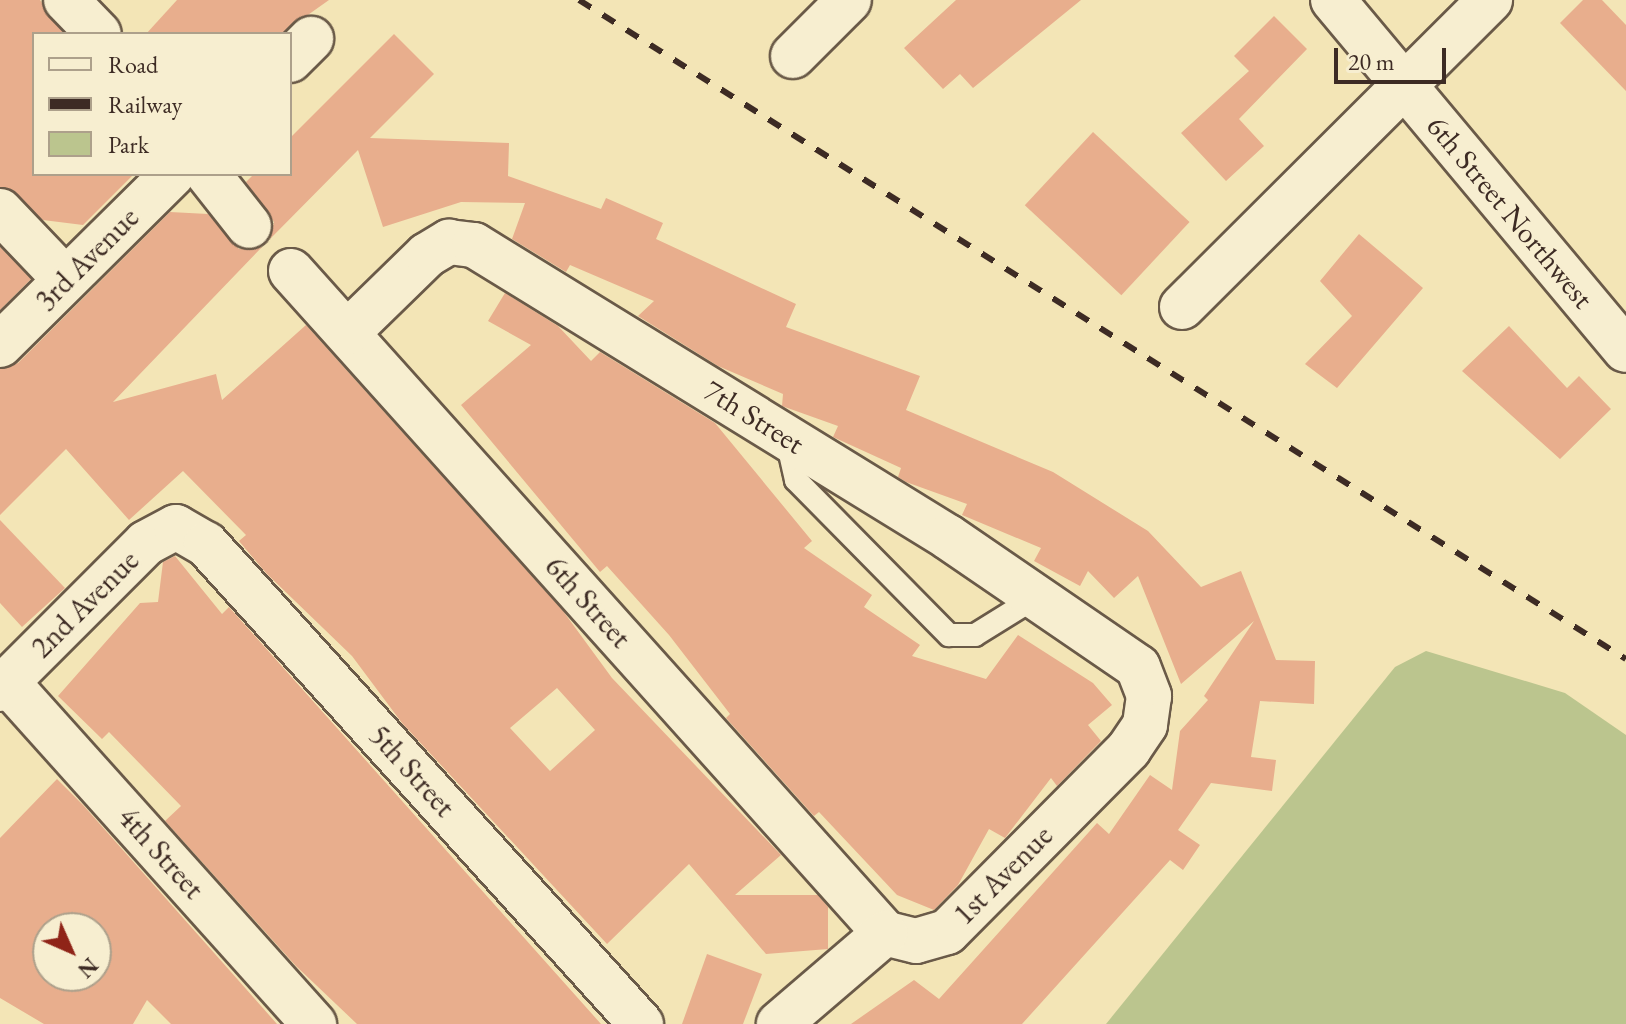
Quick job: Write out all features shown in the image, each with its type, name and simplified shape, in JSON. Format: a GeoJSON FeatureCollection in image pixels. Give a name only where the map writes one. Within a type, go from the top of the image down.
{"type":"FeatureCollection","features":[{"type":"Feature","properties":{"kind":"street"},"geometry":{"type":"LineString","coordinates":[[66,0],[97,32]]}},
{"type":"Feature","properties":{"kind":"street"},"geometry":{"type":"LineString","coordinates":[[793,56],[849,0]]}},
{"type":"Feature","properties":{"kind":"street","name":"6th Street Northwest"},"geometry":{"type":"LineString","coordinates":[[1333,0],[1626,350]]}},
{"type":"Feature","properties":{"kind":"street"},"geometry":{"type":"LineString","coordinates":[[1182,307],[1490,0]]}},
{"type":"Feature","properties":{"kind":"street","name":"3rd Avenue"},"geometry":{"type":"LineString","coordinates":[[0,345],[171,176]]}},
{"type":"Feature","properties":{"kind":"street"},"geometry":{"type":"LineString","coordinates":[[210,176],[249,226]]}},
{"type":"Feature","properties":{"kind":"street"},"geometry":{"type":"LineString","coordinates":[[0,211],[66,280]]}},
{"type":"Feature","properties":{"kind":"street","name":"7th Street"},"geometry":{"type":"LineString","coordinates":[[348,332],[427,255],[449,242],[474,245],[787,438],[1117,648],[1138,667],[1149,696]]}},
{"type":"Feature","properties":{"kind":"street","name":"6th Street"},"geometry":{"type":"LineString","coordinates":[[291,271],[885,933]]}},
{"type":"Feature","properties":{"kind":"street","name":"2nd Avenue"},"geometry":{"type":"LineString","coordinates":[[3,685],[146,543],[176,527]]}},
{"type":"Feature","properties":{"kind":"street","name":"5th Street"},"geometry":{"type":"LineString","coordinates":[[176,527],[206,544],[641,1024]]}},
{"type":"Feature","properties":{"kind":"street","name":"4th Street"},"geometry":{"type":"LineString","coordinates":[[3,685],[314,1024]]}},
{"type":"Feature","properties":{"kind":"street","name":"1st Avenue"},"geometry":{"type":"LineString","coordinates":[[885,933],[916,941],[947,932],[1129,749],[1145,725],[1149,696]]}},
{"type":"Feature","properties":{"kind":"street"},"geometry":{"type":"LineString","coordinates":[[779,1024],[885,933]]}},
{"type":"Feature","properties":{"kind":"lane"},"geometry":{"type":"LineString","coordinates":[[787,438],[796,480],[949,635],[975,635],[1038,596]]}},
{"type":"Feature","properties":{"kind":"green space"},"geometry":{"type":"Polygon","coordinates":[[[1426,651],[1565,693],[1626,735],[1626,1024],[1106,1024],[1395,667],[1426,651]]]}},
{"type":"Feature","properties":{"kind":"building"},"geometry":{"type":"Polygon","coordinates":[[[0,0],[40,0],[63,32],[32,32],[32,176],[132,176],[83,225],[43,220],[0,187],[0,0]]]}},
{"type":"Feature","properties":{"kind":"building"},"geometry":{"type":"Polygon","coordinates":[[[177,0],[329,0],[284,32],[148,32],[177,0]]]}},
{"type":"Feature","properties":{"kind":"building"},"geometry":{"type":"Polygon","coordinates":[[[956,0],[1081,0],[973,88],[960,74],[943,89],[904,48],[956,0]]]}},
{"type":"Feature","properties":{"kind":"building"},"geometry":{"type":"Polygon","coordinates":[[[1583,0],[1602,0],[1626,25],[1626,91],[1560,23],[1583,0]]]}},
{"type":"Feature","properties":{"kind":"building"},"geometry":{"type":"Polygon","coordinates":[[[1274,16],[1307,49],[1239,119],[1264,146],[1226,181],[1181,133],[1249,71],[1234,56],[1274,16]]]}},
{"type":"Feature","properties":{"kind":"building"},"geometry":{"type":"Polygon","coordinates":[[[394,34],[434,74],[370,138],[509,143],[508,176],[601,209],[606,198],[663,223],[656,239],[796,304],[786,327],[920,376],[906,410],[1053,472],[1148,531],[1201,587],[1241,571],[1276,660],[1315,661],[1314,704],[1260,701],[1251,757],[1276,760],[1272,791],[1211,783],[1178,830],[1200,845],[1183,870],[1170,860],[1022,1024],[851,1024],[914,980],[939,999],[1097,823],[1109,834],[1150,775],[1172,790],[1180,731],[1208,700],[1204,696],[1254,621],[1181,684],[1138,576],[1114,598],[1088,571],[1080,586],[1034,561],[1041,548],[962,515],[967,504],[906,482],[898,477],[901,468],[833,437],[838,426],[782,406],[783,394],[718,366],[638,316],[654,301],[570,265],[566,272],[512,239],[525,203],[461,202],[383,227],[358,150],[270,239],[274,222],[246,182],[252,176],[292,176],[292,136],[394,34]]]}},
{"type":"Feature","properties":{"kind":"building"},"geometry":{"type":"Polygon","coordinates":[[[1093,132],[1190,222],[1121,295],[1025,205],[1093,132]]]}},
{"type":"Feature","properties":{"kind":"building"},"geometry":{"type":"Polygon","coordinates":[[[170,212],[208,214],[239,249],[262,247],[113,402],[216,374],[222,400],[306,325],[563,611],[612,678],[781,855],[735,895],[818,895],[828,907],[828,949],[766,954],[689,864],[607,944],[402,723],[352,656],[266,573],[239,541],[246,535],[183,471],[129,520],[66,449],[0,515],[0,369],[18,363],[170,212]],[[557,688],[510,728],[550,771],[595,730],[557,688]]]}},
{"type":"Feature","properties":{"kind":"building"},"geometry":{"type":"Polygon","coordinates":[[[1359,234],[1423,288],[1337,388],[1305,364],[1352,316],[1320,281],[1359,234]]]}},
{"type":"Feature","properties":{"kind":"building"},"geometry":{"type":"Polygon","coordinates":[[[0,247],[31,279],[0,310],[0,247]]]}},
{"type":"Feature","properties":{"kind":"building"},"geometry":{"type":"Polygon","coordinates":[[[505,293],[558,326],[591,361],[600,352],[715,423],[812,541],[804,548],[872,595],[864,607],[920,645],[912,656],[986,679],[1018,635],[1093,683],[1112,705],[1088,725],[1101,741],[1057,786],[1051,778],[1005,838],[989,829],[958,885],[934,910],[897,895],[819,812],[814,816],[726,718],[730,714],[669,635],[607,566],[600,572],[461,405],[531,345],[488,321],[505,293]]]}},
{"type":"Feature","properties":{"kind":"building"},"geometry":{"type":"Polygon","coordinates":[[[1509,326],[1567,388],[1579,376],[1611,409],[1560,459],[1462,371],[1509,326]]]}},
{"type":"Feature","properties":{"kind":"building"},"geometry":{"type":"Polygon","coordinates":[[[0,520],[65,588],[22,627],[0,603],[0,520]]]}},
{"type":"Feature","properties":{"kind":"building"},"geometry":{"type":"Polygon","coordinates":[[[175,556],[222,614],[229,607],[601,1024],[357,1024],[296,966],[165,821],[181,806],[109,732],[102,739],[58,696],[140,603],[158,602],[163,562],[175,556]]]}},
{"type":"Feature","properties":{"kind":"building"},"geometry":{"type":"Polygon","coordinates":[[[57,779],[277,1024],[171,1024],[147,1000],[133,1024],[44,1024],[0,998],[0,838],[57,779]]]}},
{"type":"Feature","properties":{"kind":"building"},"geometry":{"type":"Polygon","coordinates":[[[707,954],[762,974],[743,1024],[682,1024],[707,954]]]}},
{"type":"Feature","properties":{"kind":"railway"},"geometry":{"type":"LineString","coordinates":[[579,0],[1626,659]]}}]}
